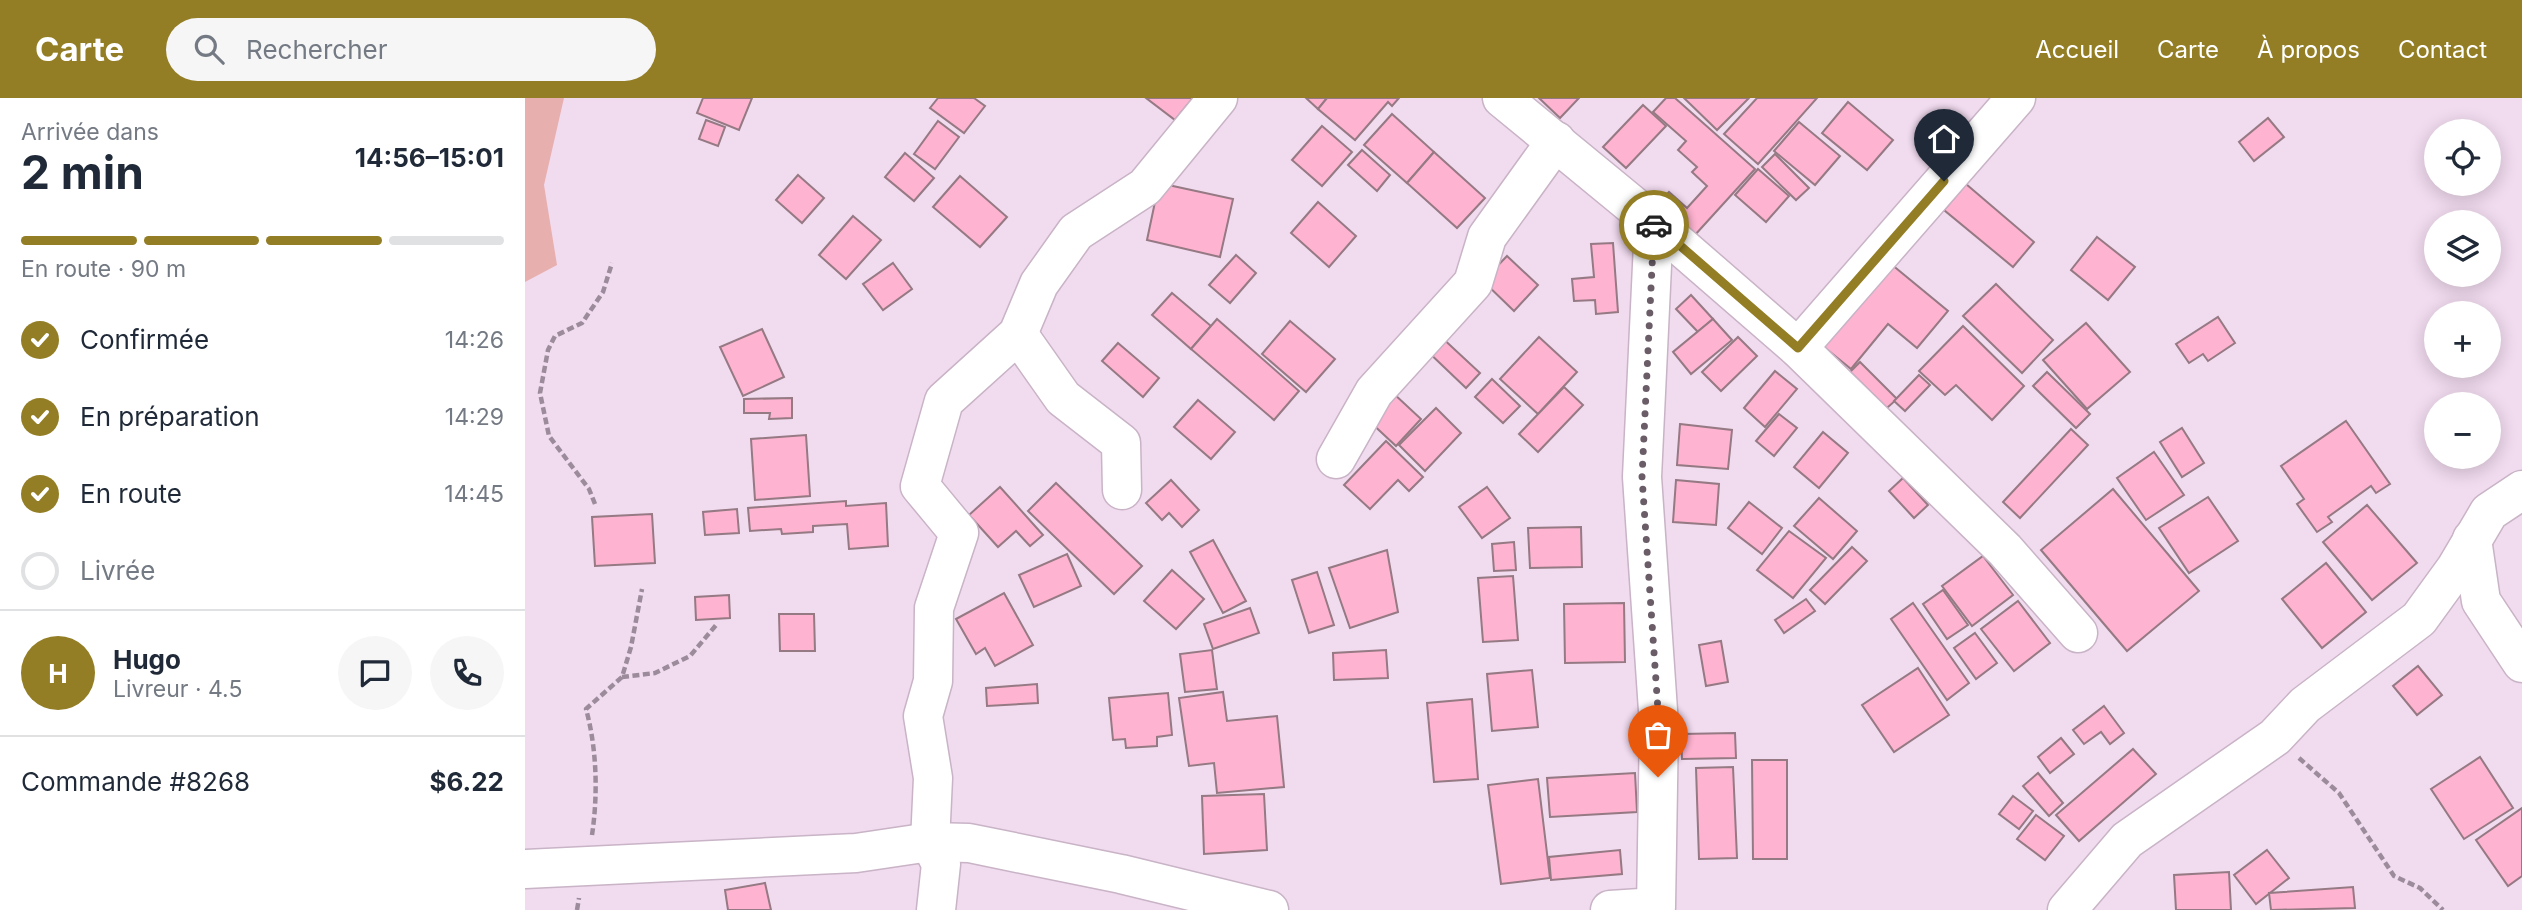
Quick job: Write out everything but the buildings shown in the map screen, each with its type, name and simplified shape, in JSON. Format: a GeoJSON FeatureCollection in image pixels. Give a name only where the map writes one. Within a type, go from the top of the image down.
{"type":"FeatureCollection","features":[{"type":"Feature","properties":{"kind":"street"},"geometry":{"type":"LineString","coordinates":[[936,910],[941,864],[930,842],[933,778],[923,716],[933,681],[935,608],[959,533],[921,485],[944,401],[1018,334],[1039,284],[1076,232],[1145,187],[1217,98]]}},
{"type":"Feature","properties":{"kind":"street"},"geometry":{"type":"LineString","coordinates":[[1502,98],[1654,223],[1798,348],[2005,550],[2078,633]]}},
{"type":"Feature","properties":{"kind":"street"},"geometry":{"type":"LineString","coordinates":[[1798,348],[2017,98]]}},
{"type":"Feature","properties":{"kind":"street"},"geometry":{"type":"LineString","coordinates":[[1336,459],[1374,392],[1473,283],[1487,237],[1556,141]]}},
{"type":"Feature","properties":{"kind":"street"},"geometry":{"type":"LineString","coordinates":[[1610,910],[1656,907],[1659,725],[1642,477],[1654,223]]}},
{"type":"Feature","properties":{"kind":"street"},"geometry":{"type":"LineString","coordinates":[[1018,334],[1063,398],[1121,443],[1122,490]]}},
{"type":"Feature","properties":{"kind":"street"},"geometry":{"type":"LineString","coordinates":[[2067,910],[2127,840],[2275,737],[2305,705],[2419,619],[2456,568],[2489,512],[2522,490]]}},
{"type":"Feature","properties":{"kind":"street"},"geometry":{"type":"LineString","coordinates":[[2472,539],[2481,601],[2522,663]]}},
{"type":"Feature","properties":{"kind":"street"},"geometry":{"type":"LineString","coordinates":[[525,869],[856,853],[930,842],[969,843],[1121,874],[1269,910]]}},
{"type":"Feature","properties":{"kind":"path"},"geometry":{"type":"LineString","coordinates":[[595,504],[589,489],[549,436],[540,393],[548,350],[555,336],[582,323],[603,292],[612,263]]}},
{"type":"Feature","properties":{"kind":"path"},"geometry":{"type":"LineString","coordinates":[[587,867],[596,808],[591,729],[586,709],[622,677],[631,647],[642,589]]}},
{"type":"Feature","properties":{"kind":"path"},"geometry":{"type":"LineString","coordinates":[[622,677],[655,673],[690,656],[717,624]]}},
{"type":"Feature","properties":{"kind":"path"},"geometry":{"type":"LineString","coordinates":[[2275,737],[2339,793],[2395,876],[2420,888],[2443,910]]}},
{"type":"Feature","properties":{"kind":"shaded area"},"geometry":{"type":"Polygon","coordinates":[[[525,98],[564,98],[544,185],[557,265],[525,282],[525,98]]]}},
{"type":"Feature","properties":{"kind":"way so far"},"geometry":{"type":"LineString","coordinates":[[1654,225],[1642,477],[1659,725],[1658,777]]}},
{"type":"Feature","properties":{"kind":"route"},"geometry":{"type":"LineString","coordinates":[[1654,225],[1798,348],[1944,181]]}}]}
